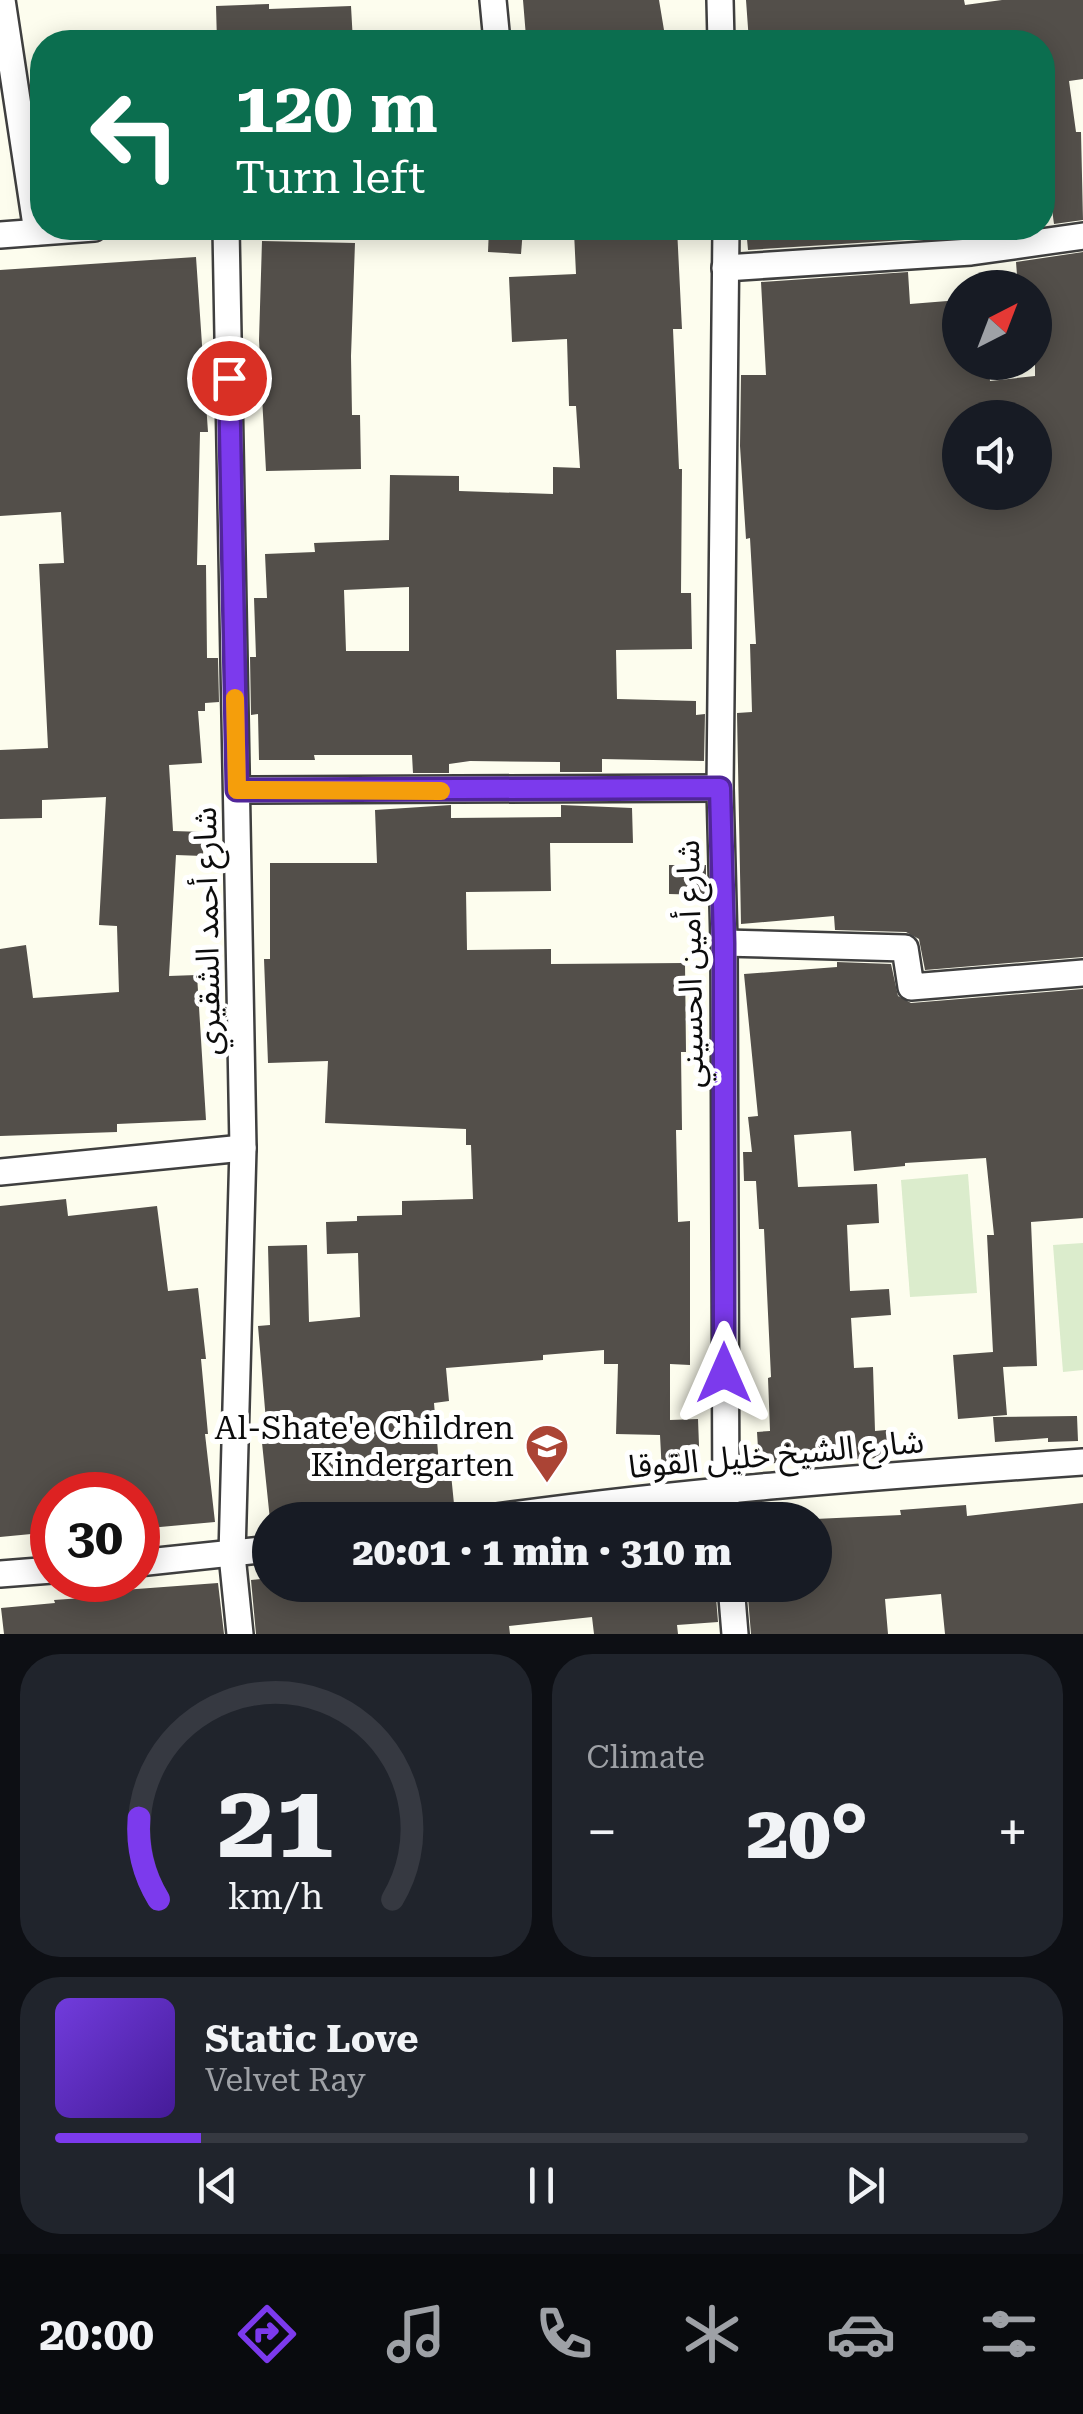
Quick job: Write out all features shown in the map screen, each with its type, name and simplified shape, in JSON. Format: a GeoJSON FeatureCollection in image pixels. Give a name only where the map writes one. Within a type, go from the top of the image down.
{"type":"FeatureCollection","features":[{"type":"Feature","properties":{"kind":"street"},"geometry":{"type":"LineString","coordinates":[[2,0],[30,186]]}},
{"type":"Feature","properties":{"kind":"street"},"geometry":{"type":"LineString","coordinates":[[493,0],[496,30]]}},
{"type":"Feature","properties":{"kind":"street"},"geometry":{"type":"LineString","coordinates":[[720,0],[721,30]]}},
{"type":"Feature","properties":{"kind":"street"},"geometry":{"type":"LineString","coordinates":[[0,236],[30,233]]}},
{"type":"Feature","properties":{"kind":"street"},"geometry":{"type":"LineString","coordinates":[[725,268],[971,252],[1083,236]]}},
{"type":"Feature","properties":{"kind":"street","name":"شارع أحمد الشقيري"},"geometry":{"type":"LineString","coordinates":[[226,240],[242,1148],[232,1554],[240,1634]]}},
{"type":"Feature","properties":{"kind":"street","name":"شارع أمين الحسيني"},"geometry":{"type":"LineString","coordinates":[[725,1502],[720,788],[726,240]]}},
{"type":"Feature","properties":{"kind":"street"},"geometry":{"type":"LineString","coordinates":[[237,790],[720,788]]}},
{"type":"Feature","properties":{"kind":"street"},"geometry":{"type":"LineString","coordinates":[[724,943],[905,948],[912,987],[1083,973]]}},
{"type":"Feature","properties":{"kind":"street"},"geometry":{"type":"LineString","coordinates":[[0,1172],[242,1148]]}},
{"type":"Feature","properties":{"kind":"street","name":"شارع الشيخ خليل القوقا"},"geometry":{"type":"LineString","coordinates":[[599,1502],[1083,1462]]}},
{"type":"Feature","properties":{"kind":"street"},"geometry":{"type":"LineString","coordinates":[[160,1561],[252,1551]]}},
{"type":"Feature","properties":{"kind":"street"},"geometry":{"type":"LineString","coordinates":[[0,1574],[30,1572]]}},
{"type":"Feature","properties":{"kind":"street"},"geometry":{"type":"LineString","coordinates":[[733,1602],[735,1634]]}},
{"type":"Feature","properties":{"kind":"green space"},"geometry":{"type":"Polygon","coordinates":[[[968,1174],[977,1293],[910,1297],[901,1180],[968,1174]]]}},
{"type":"Feature","properties":{"kind":"green space"},"geometry":{"type":"Polygon","coordinates":[[[1083,1243],[1083,1370],[1063,1372],[1053,1245],[1083,1243]]]}},
{"type":"Feature","properties":{"kind":"building"},"geometry":{"type":"Polygon","coordinates":[[[523,0],[659,0],[664,30],[525,30],[523,0]]]}},
{"type":"Feature","properties":{"kind":"building"},"geometry":{"type":"Polygon","coordinates":[[[746,0],[964,0],[965,5],[1002,0],[1083,0],[1083,79],[1069,81],[1076,132],[1081,132],[1083,220],[1055,224],[1055,30],[748,30],[746,0]]]}},
{"type":"Feature","properties":{"kind":"building"},"geometry":{"type":"Polygon","coordinates":[[[216,6],[351,6],[352,30],[217,30],[216,6]]]}},
{"type":"Feature","properties":{"kind":"building"},"geometry":{"type":"Polygon","coordinates":[[[488,240],[522,240],[521,254],[488,252],[488,240]]]}},
{"type":"Feature","properties":{"kind":"building"},"geometry":{"type":"Polygon","coordinates":[[[574,240],[678,240],[682,329],[673,329],[682,469],[681,593],[691,593],[692,649],[616,650],[617,699],[696,701],[696,715],[705,714],[704,761],[602,759],[602,772],[560,772],[560,762],[470,761],[449,764],[449,773],[413,773],[412,755],[314,755],[315,760],[259,760],[258,714],[251,715],[250,657],[256,657],[254,598],[267,598],[265,554],[315,552],[314,543],[389,540],[390,475],[459,476],[459,491],[553,494],[553,467],[580,468],[576,406],[569,406],[567,339],[512,342],[509,277],[576,274],[574,240]],[[409,587],[344,590],[346,651],[409,651],[409,587]]]}},
{"type":"Feature","properties":{"kind":"building"},"geometry":{"type":"Polygon","coordinates":[[[747,240],[905,240],[748,250],[747,240]]]}},
{"type":"Feature","properties":{"kind":"building"},"geometry":{"type":"Polygon","coordinates":[[[262,241],[355,243],[352,415],[360,415],[361,469],[266,471],[259,340],[262,241]]]}},
{"type":"Feature","properties":{"kind":"building"},"geometry":{"type":"Polygon","coordinates":[[[1083,252],[1083,957],[925,970],[919,939],[906,932],[835,930],[834,916],[741,924],[737,713],[752,712],[750,644],[756,644],[740,446],[741,375],[766,375],[761,282],[908,272],[910,304],[942,301],[942,380],[1052,380],[1052,270],[1017,270],[1016,262],[1083,252]]]}},
{"type":"Feature","properties":{"kind":"building"},"geometry":{"type":"Polygon","coordinates":[[[196,257],[208,432],[200,432],[197,565],[206,565],[207,658],[218,658],[219,702],[205,703],[205,711],[198,711],[202,763],[169,765],[173,831],[204,832],[203,856],[176,855],[169,976],[197,975],[206,1120],[117,1124],[117,1132],[0,1136],[0,949],[26,945],[33,998],[119,992],[117,926],[99,925],[106,797],[42,800],[42,818],[0,819],[0,750],[48,748],[39,564],[64,563],[61,512],[0,516],[0,270],[196,257]]]}},
{"type":"Feature","properties":{"kind":"building"},"geometry":{"type":"Polygon","coordinates":[[[451,805],[451,818],[561,817],[561,805],[632,808],[633,843],[550,843],[551,891],[466,892],[467,950],[551,949],[551,964],[685,963],[682,1130],[676,1130],[678,1222],[690,1221],[690,1365],[670,1364],[670,1420],[698,1419],[700,1472],[662,1474],[660,1435],[616,1434],[618,1364],[604,1364],[604,1350],[543,1355],[543,1360],[446,1368],[449,1401],[434,1403],[439,1465],[450,1464],[454,1502],[268,1502],[261,1433],[267,1433],[258,1326],[270,1325],[268,1246],[307,1245],[309,1322],[360,1317],[358,1253],[327,1254],[326,1222],[357,1221],[357,1216],[402,1215],[402,1201],[473,1199],[471,1145],[466,1145],[466,1129],[325,1123],[328,1061],[268,1063],[264,959],[270,959],[270,863],[377,863],[375,810],[451,805]]]}},
{"type":"Feature","properties":{"kind":"building"},"geometry":{"type":"Polygon","coordinates":[[[669,865],[706,865],[706,895],[669,894],[669,865]]]}},
{"type":"Feature","properties":{"kind":"building"},"geometry":{"type":"Polygon","coordinates":[[[837,962],[891,964],[898,996],[911,1003],[1083,989],[1083,1218],[1031,1222],[1037,1366],[1003,1367],[1007,1415],[958,1419],[953,1355],[993,1352],[987,1235],[994,1235],[986,1158],[854,1171],[851,1131],[794,1135],[798,1187],[877,1184],[879,1223],[847,1225],[850,1291],[889,1289],[891,1315],[851,1318],[854,1368],[873,1367],[875,1431],[897,1429],[900,1457],[759,1464],[757,1432],[770,1431],[771,1377],[764,1229],[759,1229],[756,1181],[744,1181],[743,1152],[752,1152],[748,1117],[758,1116],[744,974],[837,967],[837,962]]]}},
{"type":"Feature","properties":{"kind":"building"},"geometry":{"type":"Polygon","coordinates":[[[66,1199],[68,1216],[157,1206],[168,1291],[198,1288],[206,1359],[201,1359],[205,1434],[215,1522],[160,1527],[160,1472],[30,1472],[30,1534],[0,1537],[0,1206],[66,1199]]]}},
{"type":"Feature","properties":{"kind":"building"},"geometry":{"type":"Polygon","coordinates":[[[1077,1416],[1078,1441],[1048,1442],[1048,1438],[995,1442],[993,1417],[1077,1416]]]}},
{"type":"Feature","properties":{"kind":"building"},"geometry":{"type":"Polygon","coordinates":[[[1083,1503],[1083,1634],[945,1634],[941,1594],[885,1599],[888,1634],[751,1634],[748,1602],[832,1602],[832,1518],[901,1515],[900,1510],[966,1505],[967,1516],[1083,1503]]]}},
{"type":"Feature","properties":{"kind":"building"},"geometry":{"type":"Polygon","coordinates":[[[218,1583],[224,1634],[4,1634],[1,1608],[55,1602],[160,1602],[160,1587],[218,1583]]]}},
{"type":"Feature","properties":{"kind":"building"},"geometry":{"type":"Polygon","coordinates":[[[253,1602],[716,1602],[718,1622],[677,1625],[678,1634],[594,1634],[592,1617],[509,1626],[510,1634],[256,1634],[253,1602]]]}},
{"type":"Feature","properties":{"kind":"slow traffic"},"geometry":{"type":"LineString","coordinates":[[235,698],[237,790],[441,791]]}},
{"type":"Feature","properties":{"kind":"place","name":"Al-Shate'e Children Kindergarten"},"geometry":{"type":"Point","coordinates":[547,1484]}},
{"type":"Feature","properties":{"kind":"route"},"geometry":{"type":"LineString","coordinates":[[229,378],[237,790],[720,788],[724,1373]]}}]}
